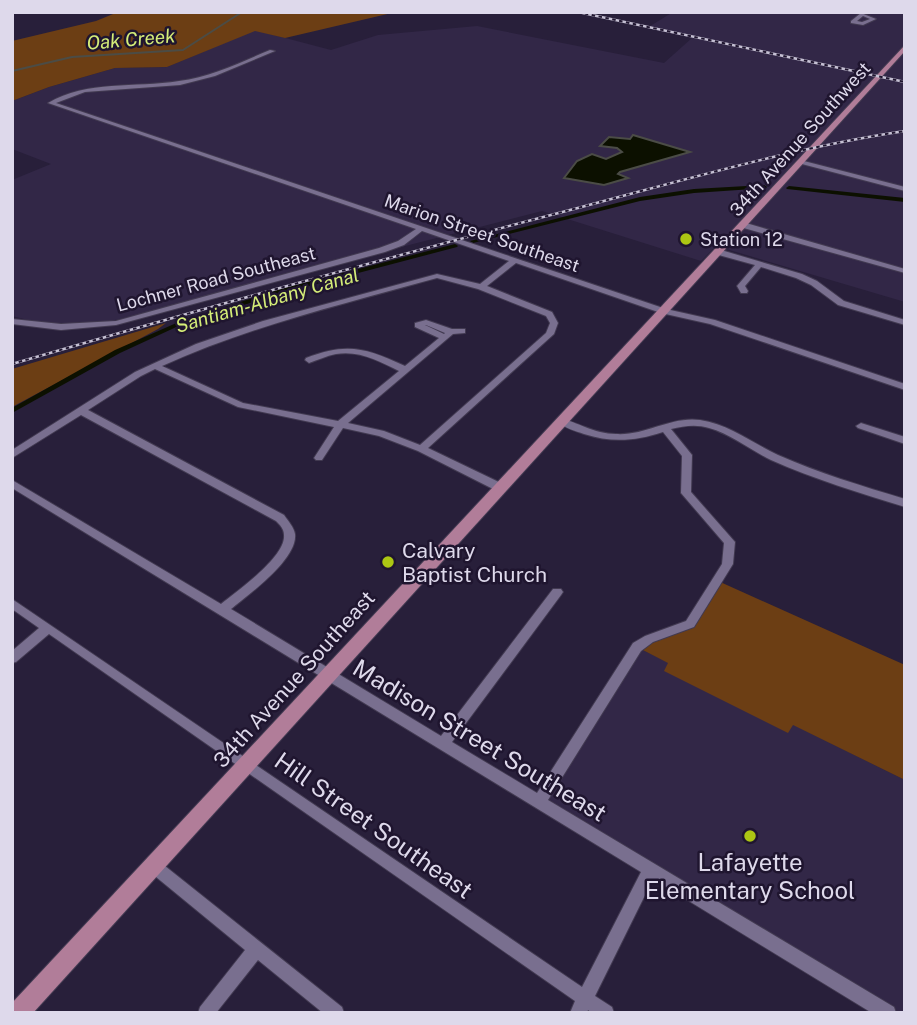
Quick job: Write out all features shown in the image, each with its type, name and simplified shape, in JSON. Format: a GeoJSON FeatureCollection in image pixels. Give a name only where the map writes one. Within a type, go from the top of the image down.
{"type":"FeatureCollection","features":[{"type":"Feature","properties":{"kind":"main road","name":"34th Avenue Southwest"},"geometry":{"type":"LineString","coordinates":[[718,252],[905,47]]}},
{"type":"Feature","properties":{"kind":"main road","name":"34th Avenue Southeast"},"geometry":{"type":"LineString","coordinates":[[18,1013],[718,252]]}},
{"type":"Feature","properties":{"kind":"street","name":"Marion Street Southeast"},"geometry":{"type":"LineString","coordinates":[[272,51],[213,75],[180,83],[84,90],[51,103],[664,311],[712,322],[903,382]]}},
{"type":"Feature","properties":{"kind":"street"},"geometry":{"type":"LineString","coordinates":[[800,162],[905,188]]}},
{"type":"Feature","properties":{"kind":"street"},"geometry":{"type":"LineString","coordinates":[[743,225],[905,271]]}},
{"type":"Feature","properties":{"kind":"street","name":"Lochner Road Southeast"},"geometry":{"type":"LineString","coordinates":[[12,321],[61,327],[116,323],[382,250],[401,243],[421,229]]}},
{"type":"Feature","properties":{"kind":"street"},"geometry":{"type":"LineString","coordinates":[[718,252],[814,283],[841,303],[905,323]]}},
{"type":"Feature","properties":{"kind":"street"},"geometry":{"type":"LineString","coordinates":[[481,287],[515,260]]}},
{"type":"Feature","properties":{"kind":"street"},"geometry":{"type":"LineString","coordinates":[[744,291],[741,286],[760,265]]}},
{"type":"Feature","properties":{"kind":"street"},"geometry":{"type":"LineString","coordinates":[[12,455],[80,410],[155,366],[199,346],[265,323],[437,276],[481,287],[544,311],[553,318],[553,328],[510,371],[492,383],[421,449]]}},
{"type":"Feature","properties":{"kind":"street"},"geometry":{"type":"LineString","coordinates":[[319,458],[340,425],[448,335],[462,331]]}},
{"type":"Feature","properties":{"kind":"street"},"geometry":{"type":"LineString","coordinates":[[309,360],[336,349],[351,349],[366,352],[405,370]]}},
{"type":"Feature","properties":{"kind":"street"},"geometry":{"type":"LineString","coordinates":[[155,366],[231,402],[381,433],[421,449],[501,488]]}},
{"type":"Feature","properties":{"kind":"street"},"geometry":{"type":"LineString","coordinates":[[80,410],[280,518],[288,526],[288,546],[280,558],[222,610]]}},
{"type":"Feature","properties":{"kind":"street"},"geometry":{"type":"LineString","coordinates":[[563,422],[592,434],[614,438],[642,436],[692,422],[723,428],[772,456],[905,503]]}},
{"type":"Feature","properties":{"kind":"street"},"geometry":{"type":"LineString","coordinates":[[862,426],[905,441]]}},
{"type":"Feature","properties":{"kind":"street"},"geometry":{"type":"LineString","coordinates":[[539,802],[637,647],[649,639],[690,624],[727,564],[730,542],[686,493],[687,454],[665,428]]}},
{"type":"Feature","properties":{"kind":"street","name":"Madison Street Southeast"},"geometry":{"type":"LineString","coordinates":[[12,483],[888,1013]]}},
{"type":"Feature","properties":{"kind":"street"},"geometry":{"type":"LineString","coordinates":[[444,743],[557,592]]}},
{"type":"Feature","properties":{"kind":"street","name":"Hill Street Southeast"},"geometry":{"type":"LineString","coordinates":[[12,603],[248,765],[582,1006],[606,1013]]}},
{"type":"Feature","properties":{"kind":"street"},"geometry":{"type":"LineString","coordinates":[[12,658],[48,628]]}},
{"type":"Feature","properties":{"kind":"street"},"geometry":{"type":"LineString","coordinates":[[155,867],[336,1013]]}},
{"type":"Feature","properties":{"kind":"street"},"geometry":{"type":"LineString","coordinates":[[582,1006],[650,870]]}},
{"type":"Feature","properties":{"kind":"street"},"geometry":{"type":"LineString","coordinates":[[206,1013],[256,949]]}},
{"type":"Feature","properties":{"kind":"shaded area"},"geometry":{"type":"Polygon","coordinates":[[[118,12],[396,12],[285,38],[255,31],[167,67],[115,68],[12,101],[12,41],[96,21],[118,12]]]}},
{"type":"Feature","properties":{"kind":"shaded area"},"geometry":{"type":"Polygon","coordinates":[[[673,12],[905,12],[905,302],[716,246],[701,261],[542,211],[104,323],[56,327],[12,316],[12,180],[51,164],[12,149],[12,101],[115,68],[167,67],[255,30],[331,50],[378,35],[477,26],[664,63],[692,38],[647,28],[673,12]]]}},
{"type":"Feature","properties":{"kind":"shaded area"},"geometry":{"type":"Polygon","coordinates":[[[633,135],[690,152],[620,172],[618,174],[628,178],[604,185],[564,178],[577,161],[592,154],[606,159],[622,152],[617,148],[600,146],[609,137],[630,139],[633,135]]]}},
{"type":"Feature","properties":{"kind":"shaded area"},"geometry":{"type":"Polygon","coordinates":[[[166,323],[158,329],[12,407],[12,369],[166,323]]]}},
{"type":"Feature","properties":{"kind":"shaded area"},"geometry":{"type":"Polygon","coordinates":[[[718,581],[905,665],[905,780],[793,725],[788,733],[664,671],[668,663],[637,647],[690,624],[718,581]]]}},
{"type":"Feature","properties":{"kind":"shaded area","name":"Lafayette Elementary School"},"geometry":{"type":"Polygon","coordinates":[[[637,647],[905,780],[905,1013],[888,1013],[539,802],[637,647]]]}},
{"type":"Feature","properties":{"kind":"waterway","name":"Oak Creek"},"geometry":{"type":"LineString","coordinates":[[12,71],[72,57],[183,50],[242,12]]}},
{"type":"Feature","properties":{"kind":"waterway","name":"Santiam-Albany Canal"},"geometry":{"type":"LineString","coordinates":[[473,241],[640,199],[694,191],[764,187]]}},
{"type":"Feature","properties":{"kind":"waterway","name":"Santiam-Albany Canal"},"geometry":{"type":"LineString","coordinates":[[789,188],[905,200]]}},
{"type":"Feature","properties":{"kind":"waterway","name":"Santiam-Albany Canal"},"geometry":{"type":"LineString","coordinates":[[12,411],[117,352],[183,322],[284,290],[455,246]]}},
{"type":"Feature","properties":{"kind":"railway"},"geometry":{"type":"LineString","coordinates":[[578,12],[905,82]]}},
{"type":"Feature","properties":{"kind":"railway"},"geometry":{"type":"LineString","coordinates":[[12,364],[290,285],[695,177],[820,146],[905,131]]}},
{"type":"Feature","properties":{"kind":"place","name":"Station 12"},"geometry":{"type":"Point","coordinates":[686,239]}},
{"type":"Feature","properties":{"kind":"place","name":"Calvary Baptist Church"},"geometry":{"type":"Point","coordinates":[388,562]}},
{"type":"Feature","properties":{"kind":"place","name":"Lafayette Elementary School"},"geometry":{"type":"Point","coordinates":[750,836]}}]}
